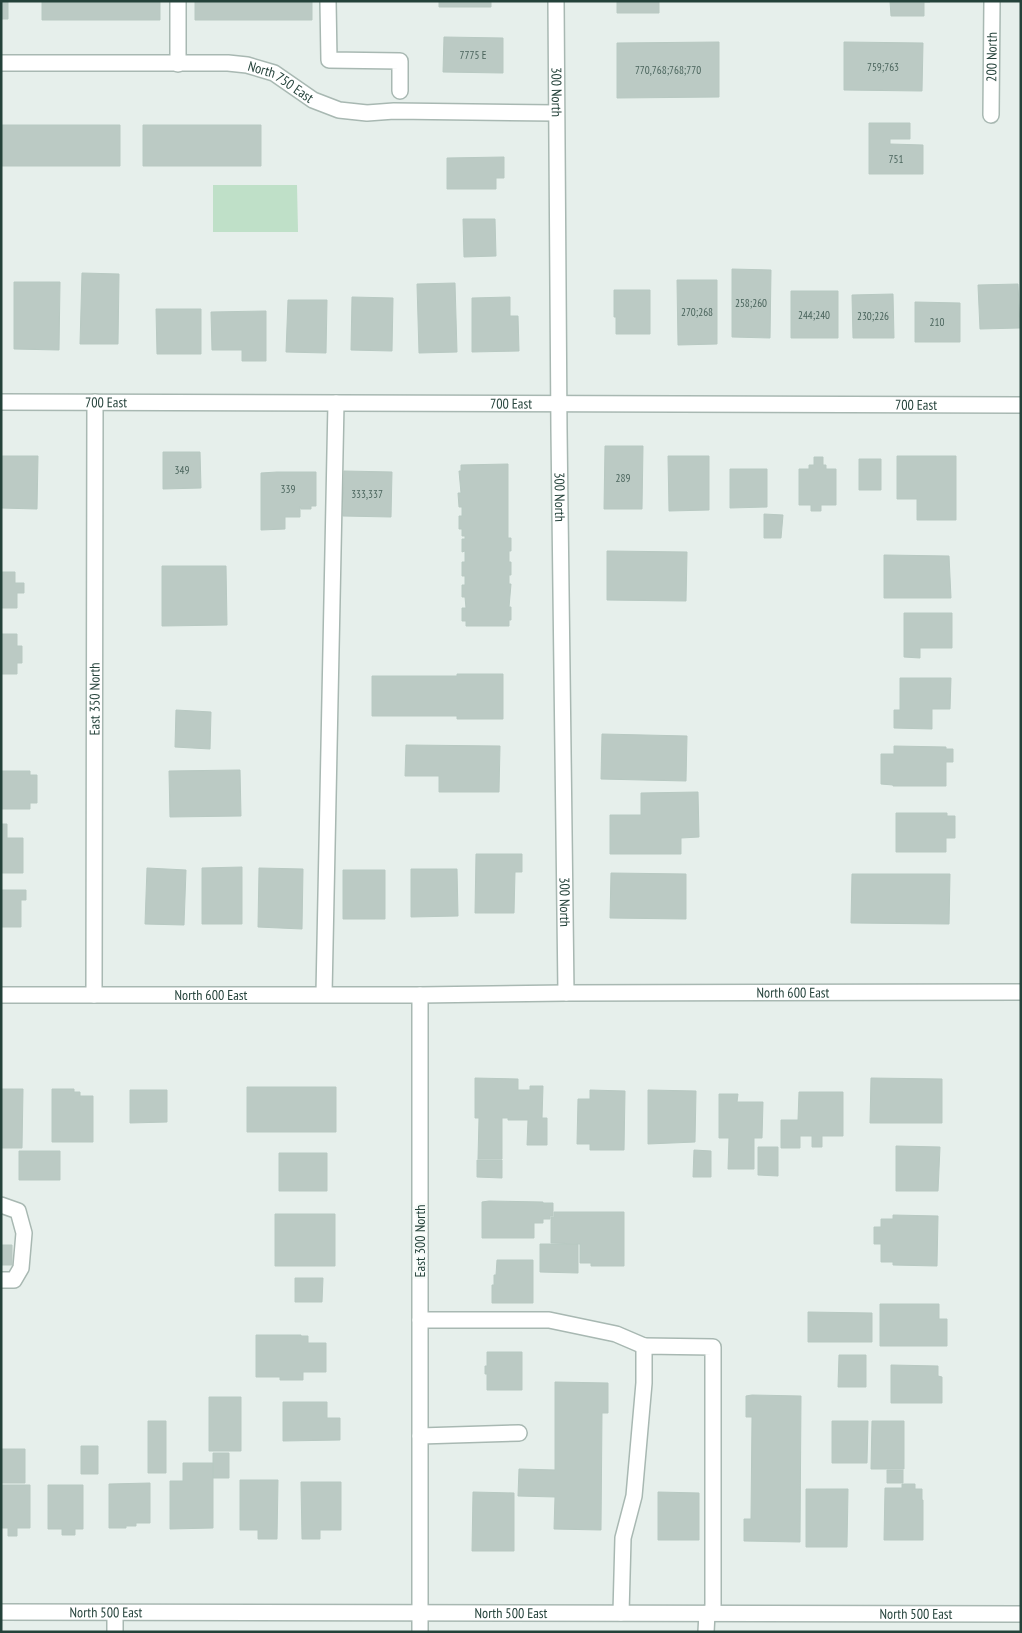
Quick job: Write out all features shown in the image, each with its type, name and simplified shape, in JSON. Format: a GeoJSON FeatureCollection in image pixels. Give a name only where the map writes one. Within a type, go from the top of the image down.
{"type":"FeatureCollection","features":[{"type":"Feature","properties":{"kind":"street"},"geometry":{"type":"LineString","coordinates":[[178,1],[178,64]]}},
{"type":"Feature","properties":{"kind":"street"},"geometry":{"type":"LineString","coordinates":[[328,1],[329,60],[400,61],[400,91]]}},
{"type":"Feature","properties":{"kind":"street","name":"300 North"},"geometry":{"type":"LineString","coordinates":[[556,1],[566,993]]}},
{"type":"Feature","properties":{"kind":"street","name":"200 North"},"geometry":{"type":"LineString","coordinates":[[990,114],[992,1]]}},
{"type":"Feature","properties":{"kind":"street","name":"North 750 East"},"geometry":{"type":"LineString","coordinates":[[1,63],[247,64],[274,73],[313,100],[339,110],[367,113],[394,111],[556,114]]}},
{"type":"Feature","properties":{"kind":"street","name":"700 East"},"geometry":{"type":"LineString","coordinates":[[1,402],[1021,406]]}},
{"type":"Feature","properties":{"kind":"street","name":"East 350 North"},"geometry":{"type":"LineString","coordinates":[[94,994],[95,402]]}},
{"type":"Feature","properties":{"kind":"street"},"geometry":{"type":"LineString","coordinates":[[324,994],[336,403]]}},
{"type":"Feature","properties":{"kind":"street","name":"North 600 East"},"geometry":{"type":"LineString","coordinates":[[566,993],[1021,992]]}},
{"type":"Feature","properties":{"kind":"street"},"geometry":{"type":"LineString","coordinates":[[420,995],[566,993]]}},
{"type":"Feature","properties":{"kind":"street","name":"North 600 East"},"geometry":{"type":"LineString","coordinates":[[1,995],[420,995]]}},
{"type":"Feature","properties":{"kind":"street","name":"East 300 North"},"geometry":{"type":"LineString","coordinates":[[420,995],[420,1632]]}},
{"type":"Feature","properties":{"kind":"street"},"geometry":{"type":"LineString","coordinates":[[1,1205],[18,1211],[24,1233],[21,1268],[14,1280],[1,1280]]}},
{"type":"Feature","properties":{"kind":"street"},"geometry":{"type":"LineString","coordinates":[[420,1320],[550,1320],[616,1334],[644,1346],[713,1347],[710,1614],[706,1632]]}},
{"type":"Feature","properties":{"kind":"street"},"geometry":{"type":"LineString","coordinates":[[621,1614],[623,1538],[634,1496],[644,1383],[644,1346]]}},
{"type":"Feature","properties":{"kind":"street"},"geometry":{"type":"LineString","coordinates":[[420,1436],[519,1433]]}},
{"type":"Feature","properties":{"kind":"street","name":"North 500 East"},"geometry":{"type":"LineString","coordinates":[[1,1612],[1021,1614]]}},
{"type":"Feature","properties":{"kind":"street"},"geometry":{"type":"LineString","coordinates":[[115,1613],[115,1632]]}},
{"type":"Feature","properties":{"kind":"green space"},"geometry":{"type":"Polygon","coordinates":[[[213,185],[297,185],[298,232],[213,232],[213,185]]]}},
{"type":"Feature","properties":{"kind":"building"},"geometry":{"type":"Polygon","coordinates":[[[1,1],[8,1],[8,19],[1,19],[1,1]]]}},
{"type":"Feature","properties":{"kind":"building"},"geometry":{"type":"Polygon","coordinates":[[[42,1],[160,1],[160,20],[42,20],[42,1]]]}},
{"type":"Feature","properties":{"kind":"building"},"geometry":{"type":"Polygon","coordinates":[[[195,1],[312,1],[312,20],[195,20],[195,1]]]}},
{"type":"Feature","properties":{"kind":"building"},"geometry":{"type":"Polygon","coordinates":[[[439,1],[491,1],[491,7],[439,7],[439,1]]]}},
{"type":"Feature","properties":{"kind":"building"},"geometry":{"type":"Polygon","coordinates":[[[617,1],[659,1],[659,13],[617,13],[617,1]]]}},
{"type":"Feature","properties":{"kind":"building"},"geometry":{"type":"Polygon","coordinates":[[[890,1],[930,2],[924,2],[924,16],[891,16],[890,1]]]}},
{"type":"Feature","properties":{"kind":"building"},"geometry":{"type":"Polygon","coordinates":[[[444,37],[503,38],[503,73],[443,72],[444,37]]]}},
{"type":"Feature","properties":{"kind":"building"},"geometry":{"type":"Polygon","coordinates":[[[719,42],[719,97],[617,98],[617,43],[719,42]]]}},
{"type":"Feature","properties":{"kind":"building"},"geometry":{"type":"Polygon","coordinates":[[[844,42],[923,43],[922,91],[844,90],[844,42]]]}},
{"type":"Feature","properties":{"kind":"building"},"geometry":{"type":"Polygon","coordinates":[[[869,123],[910,123],[910,139],[890,139],[890,144],[923,145],[923,174],[869,174],[869,123]]]}},
{"type":"Feature","properties":{"kind":"building"},"geometry":{"type":"Polygon","coordinates":[[[2,125],[120,125],[120,166],[2,166],[2,125]]]}},
{"type":"Feature","properties":{"kind":"building"},"geometry":{"type":"Polygon","coordinates":[[[143,125],[261,125],[261,166],[143,166],[143,125]]]}},
{"type":"Feature","properties":{"kind":"building"},"geometry":{"type":"Polygon","coordinates":[[[504,157],[504,178],[496,178],[496,189],[447,189],[447,158],[504,157]]]}},
{"type":"Feature","properties":{"kind":"building"},"geometry":{"type":"Polygon","coordinates":[[[463,219],[495,219],[496,256],[464,257],[463,219]]]}},
{"type":"Feature","properties":{"kind":"building"},"geometry":{"type":"Polygon","coordinates":[[[732,269],[771,270],[770,338],[732,337],[732,269]]]}},
{"type":"Feature","properties":{"kind":"building"},"geometry":{"type":"Polygon","coordinates":[[[82,273],[119,274],[118,344],[80,344],[82,273]]]}},
{"type":"Feature","properties":{"kind":"building"},"geometry":{"type":"Polygon","coordinates":[[[677,280],[717,280],[717,344],[678,345],[677,280]]]}},
{"type":"Feature","properties":{"kind":"building"},"geometry":{"type":"Polygon","coordinates":[[[14,282],[60,282],[59,350],[14,349],[14,282]]]}},
{"type":"Feature","properties":{"kind":"building"},"geometry":{"type":"Polygon","coordinates":[[[455,283],[457,352],[419,353],[417,284],[455,283]]]}},
{"type":"Feature","properties":{"kind":"building"},"geometry":{"type":"Polygon","coordinates":[[[1018,284],[1020,328],[980,329],[978,285],[1018,284]]]}},
{"type":"Feature","properties":{"kind":"building"},"geometry":{"type":"Polygon","coordinates":[[[614,290],[650,290],[650,334],[616,334],[614,290]]]}},
{"type":"Feature","properties":{"kind":"building"},"geometry":{"type":"Polygon","coordinates":[[[791,291],[838,291],[838,338],[791,338],[791,291]]]}},
{"type":"Feature","properties":{"kind":"building"},"geometry":{"type":"Polygon","coordinates":[[[893,294],[894,338],[853,338],[852,295],[893,294]]]}},
{"type":"Feature","properties":{"kind":"building"},"geometry":{"type":"Polygon","coordinates":[[[352,297],[393,298],[392,351],[351,350],[352,297]]]}},
{"type":"Feature","properties":{"kind":"building"},"geometry":{"type":"Polygon","coordinates":[[[510,297],[510,316],[518,316],[519,351],[472,352],[472,298],[510,297]]]}},
{"type":"Feature","properties":{"kind":"building"},"geometry":{"type":"Polygon","coordinates":[[[288,300],[327,300],[326,353],[286,352],[288,300]]]}},
{"type":"Feature","properties":{"kind":"building"},"geometry":{"type":"Polygon","coordinates":[[[915,302],[960,303],[960,342],[915,342],[915,302]]]}},
{"type":"Feature","properties":{"kind":"building"},"geometry":{"type":"Polygon","coordinates":[[[156,309],[201,309],[201,354],[157,354],[156,309]]]}},
{"type":"Feature","properties":{"kind":"building"},"geometry":{"type":"Polygon","coordinates":[[[266,311],[266,361],[242,361],[242,350],[212,350],[211,312],[266,311]]]}},
{"type":"Feature","properties":{"kind":"building"},"geometry":{"type":"Polygon","coordinates":[[[605,446],[643,446],[642,509],[604,509],[605,446]]]}},
{"type":"Feature","properties":{"kind":"building"},"geometry":{"type":"Polygon","coordinates":[[[163,452],[200,452],[201,488],[163,489],[163,452]]]}},
{"type":"Feature","properties":{"kind":"building"},"geometry":{"type":"Polygon","coordinates":[[[1,456],[38,456],[37,509],[1,508],[1,456]]]}},
{"type":"Feature","properties":{"kind":"building"},"geometry":{"type":"Polygon","coordinates":[[[668,456],[709,456],[709,510],[669,511],[668,456]]]}},
{"type":"Feature","properties":{"kind":"building"},"geometry":{"type":"Polygon","coordinates":[[[897,456],[956,456],[956,520],[917,520],[917,499],[897,499],[897,456]]]}},
{"type":"Feature","properties":{"kind":"building"},"geometry":{"type":"Polygon","coordinates":[[[814,457],[823,457],[823,465],[826,465],[826,469],[836,469],[836,505],[821,505],[821,511],[811,511],[811,505],[799,505],[799,469],[809,469],[809,465],[814,465],[814,457]]]}},
{"type":"Feature","properties":{"kind":"building"},"geometry":{"type":"Polygon","coordinates":[[[859,459],[881,459],[881,490],[859,490],[859,459]]]}},
{"type":"Feature","properties":{"kind":"building"},"geometry":{"type":"Polygon","coordinates":[[[508,464],[508,538],[511,538],[511,551],[509,551],[511,575],[509,575],[509,584],[511,584],[509,607],[511,607],[511,620],[509,620],[509,626],[466,626],[466,621],[462,621],[462,608],[466,608],[465,597],[462,597],[462,585],[465,585],[465,576],[462,576],[462,562],[465,562],[465,551],[462,552],[462,539],[465,539],[465,536],[462,536],[462,529],[459,529],[459,516],[462,516],[462,507],[459,507],[458,493],[461,493],[459,471],[461,471],[461,465],[508,464]]]}},
{"type":"Feature","properties":{"kind":"building"},"geometry":{"type":"Polygon","coordinates":[[[730,469],[767,469],[767,507],[730,508],[730,469]]]}},
{"type":"Feature","properties":{"kind":"building"},"geometry":{"type":"Polygon","coordinates":[[[344,471],[392,472],[391,517],[343,516],[344,471]]]}},
{"type":"Feature","properties":{"kind":"building"},"geometry":{"type":"Polygon","coordinates":[[[316,472],[316,506],[311,506],[311,509],[301,509],[300,506],[300,517],[285,517],[285,529],[261,530],[261,473],[316,472]]]}},
{"type":"Feature","properties":{"kind":"building"},"geometry":{"type":"Polygon","coordinates":[[[764,514],[783,515],[781,538],[764,538],[764,514]]]}},
{"type":"Feature","properties":{"kind":"building"},"geometry":{"type":"Polygon","coordinates":[[[607,551],[687,552],[686,601],[607,600],[607,551]]]}},
{"type":"Feature","properties":{"kind":"building"},"geometry":{"type":"Polygon","coordinates":[[[884,555],[949,556],[951,598],[884,598],[884,555]]]}},
{"type":"Feature","properties":{"kind":"building"},"geometry":{"type":"Polygon","coordinates":[[[162,566],[226,566],[227,625],[162,626],[162,566]]]}},
{"type":"Feature","properties":{"kind":"building"},"geometry":{"type":"Polygon","coordinates":[[[1,572],[15,572],[15,583],[24,583],[24,593],[17,593],[17,608],[1,608],[1,572]]]}},
{"type":"Feature","properties":{"kind":"building"},"geometry":{"type":"Polygon","coordinates":[[[904,613],[952,613],[952,648],[920,648],[920,658],[904,657],[904,613]]]}},
{"type":"Feature","properties":{"kind":"building"},"geometry":{"type":"Polygon","coordinates":[[[1,634],[17,634],[17,646],[22,646],[22,663],[17,663],[17,674],[1,674],[1,634]]]}},
{"type":"Feature","properties":{"kind":"building"},"geometry":{"type":"Polygon","coordinates":[[[457,674],[503,674],[503,719],[457,719],[457,716],[372,716],[372,676],[457,676],[457,674]]]}},
{"type":"Feature","properties":{"kind":"building"},"geometry":{"type":"Polygon","coordinates":[[[900,678],[951,678],[950,709],[932,709],[932,729],[894,728],[894,710],[900,710],[900,678]]]}},
{"type":"Feature","properties":{"kind":"building"},"geometry":{"type":"Polygon","coordinates":[[[176,710],[211,712],[210,749],[175,747],[176,710]]]}},
{"type":"Feature","properties":{"kind":"building"},"geometry":{"type":"Polygon","coordinates":[[[602,734],[687,736],[686,781],[601,779],[602,734]]]}},
{"type":"Feature","properties":{"kind":"building"},"geometry":{"type":"Polygon","coordinates":[[[406,745],[500,746],[499,792],[439,792],[439,776],[405,776],[406,745]]]}},
{"type":"Feature","properties":{"kind":"building"},"geometry":{"type":"Polygon","coordinates":[[[894,746],[946,747],[946,749],[953,749],[953,762],[946,762],[946,786],[893,786],[881,784],[881,754],[894,754],[894,746]]]}},
{"type":"Feature","properties":{"kind":"building"},"geometry":{"type":"Polygon","coordinates":[[[240,770],[241,816],[170,817],[169,771],[240,770]]]}},
{"type":"Feature","properties":{"kind":"building"},"geometry":{"type":"Polygon","coordinates":[[[1,771],[30,771],[30,775],[37,775],[37,803],[30,803],[30,809],[1,809],[1,771]]]}},
{"type":"Feature","properties":{"kind":"building"},"geometry":{"type":"Polygon","coordinates":[[[698,792],[699,837],[681,838],[681,854],[610,854],[610,815],[641,815],[641,793],[698,792]]]}},
{"type":"Feature","properties":{"kind":"building"},"geometry":{"type":"Polygon","coordinates":[[[896,813],[947,813],[947,816],[955,816],[955,838],[946,838],[946,852],[896,852],[896,813]]]}},
{"type":"Feature","properties":{"kind":"building"},"geometry":{"type":"Polygon","coordinates":[[[1,824],[7,824],[7,838],[23,838],[23,873],[1,873],[1,824]]]}},
{"type":"Feature","properties":{"kind":"building"},"geometry":{"type":"Polygon","coordinates":[[[476,854],[522,854],[522,872],[515,872],[514,913],[475,913],[476,854]]]}},
{"type":"Feature","properties":{"kind":"building"},"geometry":{"type":"Polygon","coordinates":[[[242,867],[242,924],[202,924],[202,868],[242,867]]]}},
{"type":"Feature","properties":{"kind":"building"},"geometry":{"type":"Polygon","coordinates":[[[147,868],[186,870],[184,925],[145,924],[147,868]]]}},
{"type":"Feature","properties":{"kind":"building"},"geometry":{"type":"Polygon","coordinates":[[[259,868],[303,869],[302,929],[258,927],[259,868]]]}},
{"type":"Feature","properties":{"kind":"building"},"geometry":{"type":"Polygon","coordinates":[[[411,869],[457,869],[458,916],[411,917],[411,869]]]}},
{"type":"Feature","properties":{"kind":"building"},"geometry":{"type":"Polygon","coordinates":[[[343,870],[385,870],[385,919],[343,919],[343,870]]]}},
{"type":"Feature","properties":{"kind":"building"},"geometry":{"type":"Polygon","coordinates":[[[611,873],[686,874],[686,919],[610,918],[611,873]]]}},
{"type":"Feature","properties":{"kind":"building"},"geometry":{"type":"Polygon","coordinates":[[[852,874],[950,874],[949,924],[851,923],[852,874]]]}},
{"type":"Feature","properties":{"kind":"building"},"geometry":{"type":"Polygon","coordinates":[[[1,890],[26,890],[26,900],[21,900],[21,927],[1,927],[1,890]]]}},
{"type":"Feature","properties":{"kind":"building"},"geometry":{"type":"Polygon","coordinates":[[[475,1078],[518,1079],[518,1090],[530,1090],[530,1086],[543,1086],[542,1118],[547,1118],[547,1145],[527,1145],[528,1120],[508,1120],[508,1118],[502,1118],[502,1159],[478,1159],[479,1118],[475,1118],[475,1078]]]}},
{"type":"Feature","properties":{"kind":"building"},"geometry":{"type":"Polygon","coordinates":[[[871,1078],[942,1079],[942,1123],[870,1123],[871,1078]]]}},
{"type":"Feature","properties":{"kind":"building"},"geometry":{"type":"Polygon","coordinates":[[[247,1087],[336,1087],[336,1132],[247,1132],[247,1087]]]}},
{"type":"Feature","properties":{"kind":"building"},"geometry":{"type":"Polygon","coordinates":[[[1,1089],[23,1089],[22,1148],[1,1148],[1,1089]]]}},
{"type":"Feature","properties":{"kind":"building"},"geometry":{"type":"Polygon","coordinates":[[[52,1089],[74,1089],[74,1092],[80,1092],[80,1096],[93,1096],[93,1142],[52,1142],[52,1089]]]}},
{"type":"Feature","properties":{"kind":"building"},"geometry":{"type":"Polygon","coordinates":[[[130,1090],[167,1090],[167,1122],[130,1123],[130,1090]]]}},
{"type":"Feature","properties":{"kind":"building"},"geometry":{"type":"Polygon","coordinates":[[[590,1090],[625,1091],[624,1150],[590,1150],[590,1144],[577,1144],[578,1099],[590,1099],[590,1090]]]}},
{"type":"Feature","properties":{"kind":"building"},"geometry":{"type":"Polygon","coordinates":[[[648,1090],[696,1091],[695,1142],[648,1144],[648,1090]]]}},
{"type":"Feature","properties":{"kind":"building"},"geometry":{"type":"Polygon","coordinates":[[[799,1092],[843,1092],[843,1136],[822,1136],[822,1147],[812,1147],[812,1136],[800,1136],[800,1148],[781,1148],[781,1120],[798,1120],[799,1092]]]}},
{"type":"Feature","properties":{"kind":"building"},"geometry":{"type":"Polygon","coordinates":[[[719,1094],[738,1094],[737,1102],[763,1102],[762,1138],[754,1138],[754,1169],[728,1169],[729,1138],[719,1138],[719,1094]]]}},
{"type":"Feature","properties":{"kind":"building"},"geometry":{"type":"Polygon","coordinates":[[[896,1146],[940,1147],[938,1191],[896,1191],[896,1146]]]}},
{"type":"Feature","properties":{"kind":"building"},"geometry":{"type":"Polygon","coordinates":[[[758,1147],[778,1147],[778,1176],[758,1175],[758,1147]]]}},
{"type":"Feature","properties":{"kind":"building"},"geometry":{"type":"Polygon","coordinates":[[[694,1150],[711,1151],[711,1177],[693,1177],[694,1150]]]}},
{"type":"Feature","properties":{"kind":"building"},"geometry":{"type":"Polygon","coordinates":[[[19,1151],[60,1151],[60,1180],[19,1180],[19,1151]]]}},
{"type":"Feature","properties":{"kind":"building"},"geometry":{"type":"Polygon","coordinates":[[[279,1153],[327,1153],[327,1191],[279,1191],[279,1153]]]}},
{"type":"Feature","properties":{"kind":"building"},"geometry":{"type":"Polygon","coordinates":[[[477,1160],[502,1160],[502,1178],[477,1177],[477,1160]]]}},
{"type":"Feature","properties":{"kind":"building"},"geometry":{"type":"Polygon","coordinates":[[[482,1202],[553,1203],[553,1216],[550,1216],[550,1219],[543,1219],[543,1223],[534,1223],[534,1238],[482,1238],[482,1202]]]}},
{"type":"Feature","properties":{"kind":"building"},"geometry":{"type":"Polygon","coordinates":[[[554,1212],[624,1212],[624,1266],[591,1266],[591,1263],[580,1263],[580,1244],[551,1243],[551,1217],[554,1217],[554,1212]]]}},
{"type":"Feature","properties":{"kind":"building"},"geometry":{"type":"Polygon","coordinates":[[[275,1214],[335,1214],[335,1266],[275,1266],[275,1214]]]}},
{"type":"Feature","properties":{"kind":"building"},"geometry":{"type":"Polygon","coordinates":[[[893,1215],[938,1216],[937,1266],[893,1265],[893,1262],[881,1262],[881,1244],[874,1244],[874,1227],[881,1227],[881,1219],[893,1219],[893,1215]]]}},
{"type":"Feature","properties":{"kind":"building"},"geometry":{"type":"Polygon","coordinates":[[[540,1244],[578,1244],[578,1273],[540,1272],[540,1244]]]}},
{"type":"Feature","properties":{"kind":"building"},"geometry":{"type":"Polygon","coordinates":[[[1,1245],[12,1245],[12,1265],[1,1265],[1,1245]]]}},
{"type":"Feature","properties":{"kind":"building"},"geometry":{"type":"Polygon","coordinates":[[[497,1260],[533,1260],[533,1303],[492,1303],[492,1285],[494,1285],[494,1275],[496,1275],[497,1260]]]}},
{"type":"Feature","properties":{"kind":"building"},"geometry":{"type":"Polygon","coordinates":[[[295,1278],[323,1278],[322,1302],[295,1302],[295,1278]]]}},
{"type":"Feature","properties":{"kind":"building"},"geometry":{"type":"Polygon","coordinates":[[[880,1304],[939,1304],[939,1319],[947,1319],[947,1346],[880,1346],[880,1304]]]}},
{"type":"Feature","properties":{"kind":"building"},"geometry":{"type":"Polygon","coordinates":[[[808,1312],[872,1313],[872,1342],[808,1342],[808,1312]]]}},
{"type":"Feature","properties":{"kind":"building"},"geometry":{"type":"Polygon","coordinates":[[[256,1335],[301,1335],[308,1336],[308,1343],[326,1343],[326,1372],[303,1372],[303,1380],[280,1380],[280,1377],[256,1377],[256,1335]]]}},
{"type":"Feature","properties":{"kind":"building"},"geometry":{"type":"Polygon","coordinates":[[[487,1352],[522,1352],[522,1390],[487,1390],[485,1366],[487,1366],[487,1352]]]}},
{"type":"Feature","properties":{"kind":"building"},"geometry":{"type":"Polygon","coordinates":[[[839,1355],[866,1355],[866,1387],[838,1387],[839,1355]]]}},
{"type":"Feature","properties":{"kind":"building"},"geometry":{"type":"Polygon","coordinates":[[[891,1365],[938,1366],[938,1376],[942,1377],[942,1403],[891,1403],[891,1365]]]}},
{"type":"Feature","properties":{"kind":"building"},"geometry":{"type":"Polygon","coordinates":[[[555,1382],[608,1383],[608,1413],[602,1413],[601,1530],[554,1529],[555,1497],[518,1496],[519,1469],[555,1470],[555,1382]]]}},
{"type":"Feature","properties":{"kind":"building"},"geometry":{"type":"Polygon","coordinates":[[[746,1396],[801,1396],[800,1542],[744,1541],[744,1519],[751,1519],[752,1417],[746,1417],[746,1396]]]}},
{"type":"Feature","properties":{"kind":"building"},"geometry":{"type":"Polygon","coordinates":[[[209,1397],[241,1397],[241,1451],[209,1451],[209,1397]]]}},
{"type":"Feature","properties":{"kind":"building"},"geometry":{"type":"Polygon","coordinates":[[[283,1402],[327,1402],[327,1418],[340,1418],[340,1440],[283,1441],[283,1402]]]}},
{"type":"Feature","properties":{"kind":"building"},"geometry":{"type":"Polygon","coordinates":[[[148,1421],[166,1421],[166,1473],[148,1473],[148,1421]]]}},
{"type":"Feature","properties":{"kind":"building"},"geometry":{"type":"Polygon","coordinates":[[[832,1421],[868,1421],[867,1463],[832,1463],[832,1421]]]}},
{"type":"Feature","properties":{"kind":"building"},"geometry":{"type":"Polygon","coordinates":[[[872,1421],[904,1421],[904,1469],[871,1469],[872,1421]]]}},
{"type":"Feature","properties":{"kind":"building"},"geometry":{"type":"Polygon","coordinates":[[[81,1446],[98,1446],[98,1474],[81,1474],[81,1446]]]}},
{"type":"Feature","properties":{"kind":"building"},"geometry":{"type":"Polygon","coordinates":[[[1,1449],[25,1449],[25,1483],[1,1483],[1,1449]]]}},
{"type":"Feature","properties":{"kind":"building"},"geometry":{"type":"Polygon","coordinates":[[[213,1453],[229,1453],[229,1478],[213,1478],[213,1453]]]}},
{"type":"Feature","properties":{"kind":"building"},"geometry":{"type":"Polygon","coordinates":[[[183,1463],[213,1463],[213,1528],[170,1529],[170,1481],[183,1481],[183,1463]]]}},
{"type":"Feature","properties":{"kind":"building"},"geometry":{"type":"Polygon","coordinates":[[[887,1470],[903,1470],[903,1483],[887,1483],[887,1470]]]}},
{"type":"Feature","properties":{"kind":"building"},"geometry":{"type":"Polygon","coordinates":[[[240,1480],[278,1480],[277,1539],[258,1539],[258,1530],[240,1530],[240,1480]]]}},
{"type":"Feature","properties":{"kind":"building"},"geometry":{"type":"Polygon","coordinates":[[[301,1482],[341,1482],[341,1530],[320,1530],[320,1539],[302,1539],[301,1482]]]}},
{"type":"Feature","properties":{"kind":"building"},"geometry":{"type":"Polygon","coordinates":[[[150,1483],[150,1523],[136,1523],[136,1526],[126,1526],[126,1528],[109,1528],[109,1484],[150,1483]]]}},
{"type":"Feature","properties":{"kind":"building"},"geometry":{"type":"Polygon","coordinates":[[[902,1484],[915,1484],[915,1489],[922,1489],[923,1540],[884,1540],[885,1488],[902,1488],[902,1484]]]}},
{"type":"Feature","properties":{"kind":"building"},"geometry":{"type":"Polygon","coordinates":[[[1,1485],[30,1485],[30,1528],[17,1528],[17,1536],[8,1536],[8,1528],[1,1528],[1,1485]]]}},
{"type":"Feature","properties":{"kind":"building"},"geometry":{"type":"Polygon","coordinates":[[[48,1485],[83,1485],[83,1529],[75,1529],[75,1535],[62,1535],[62,1529],[48,1529],[48,1485]]]}},
{"type":"Feature","properties":{"kind":"building"},"geometry":{"type":"Polygon","coordinates":[[[806,1489],[848,1489],[847,1547],[806,1547],[806,1489]]]}},
{"type":"Feature","properties":{"kind":"building"},"geometry":{"type":"Polygon","coordinates":[[[473,1492],[514,1493],[514,1551],[472,1551],[473,1492]]]}},
{"type":"Feature","properties":{"kind":"building"},"geometry":{"type":"Polygon","coordinates":[[[658,1492],[699,1493],[699,1540],[658,1540],[658,1492]]]}}]}
